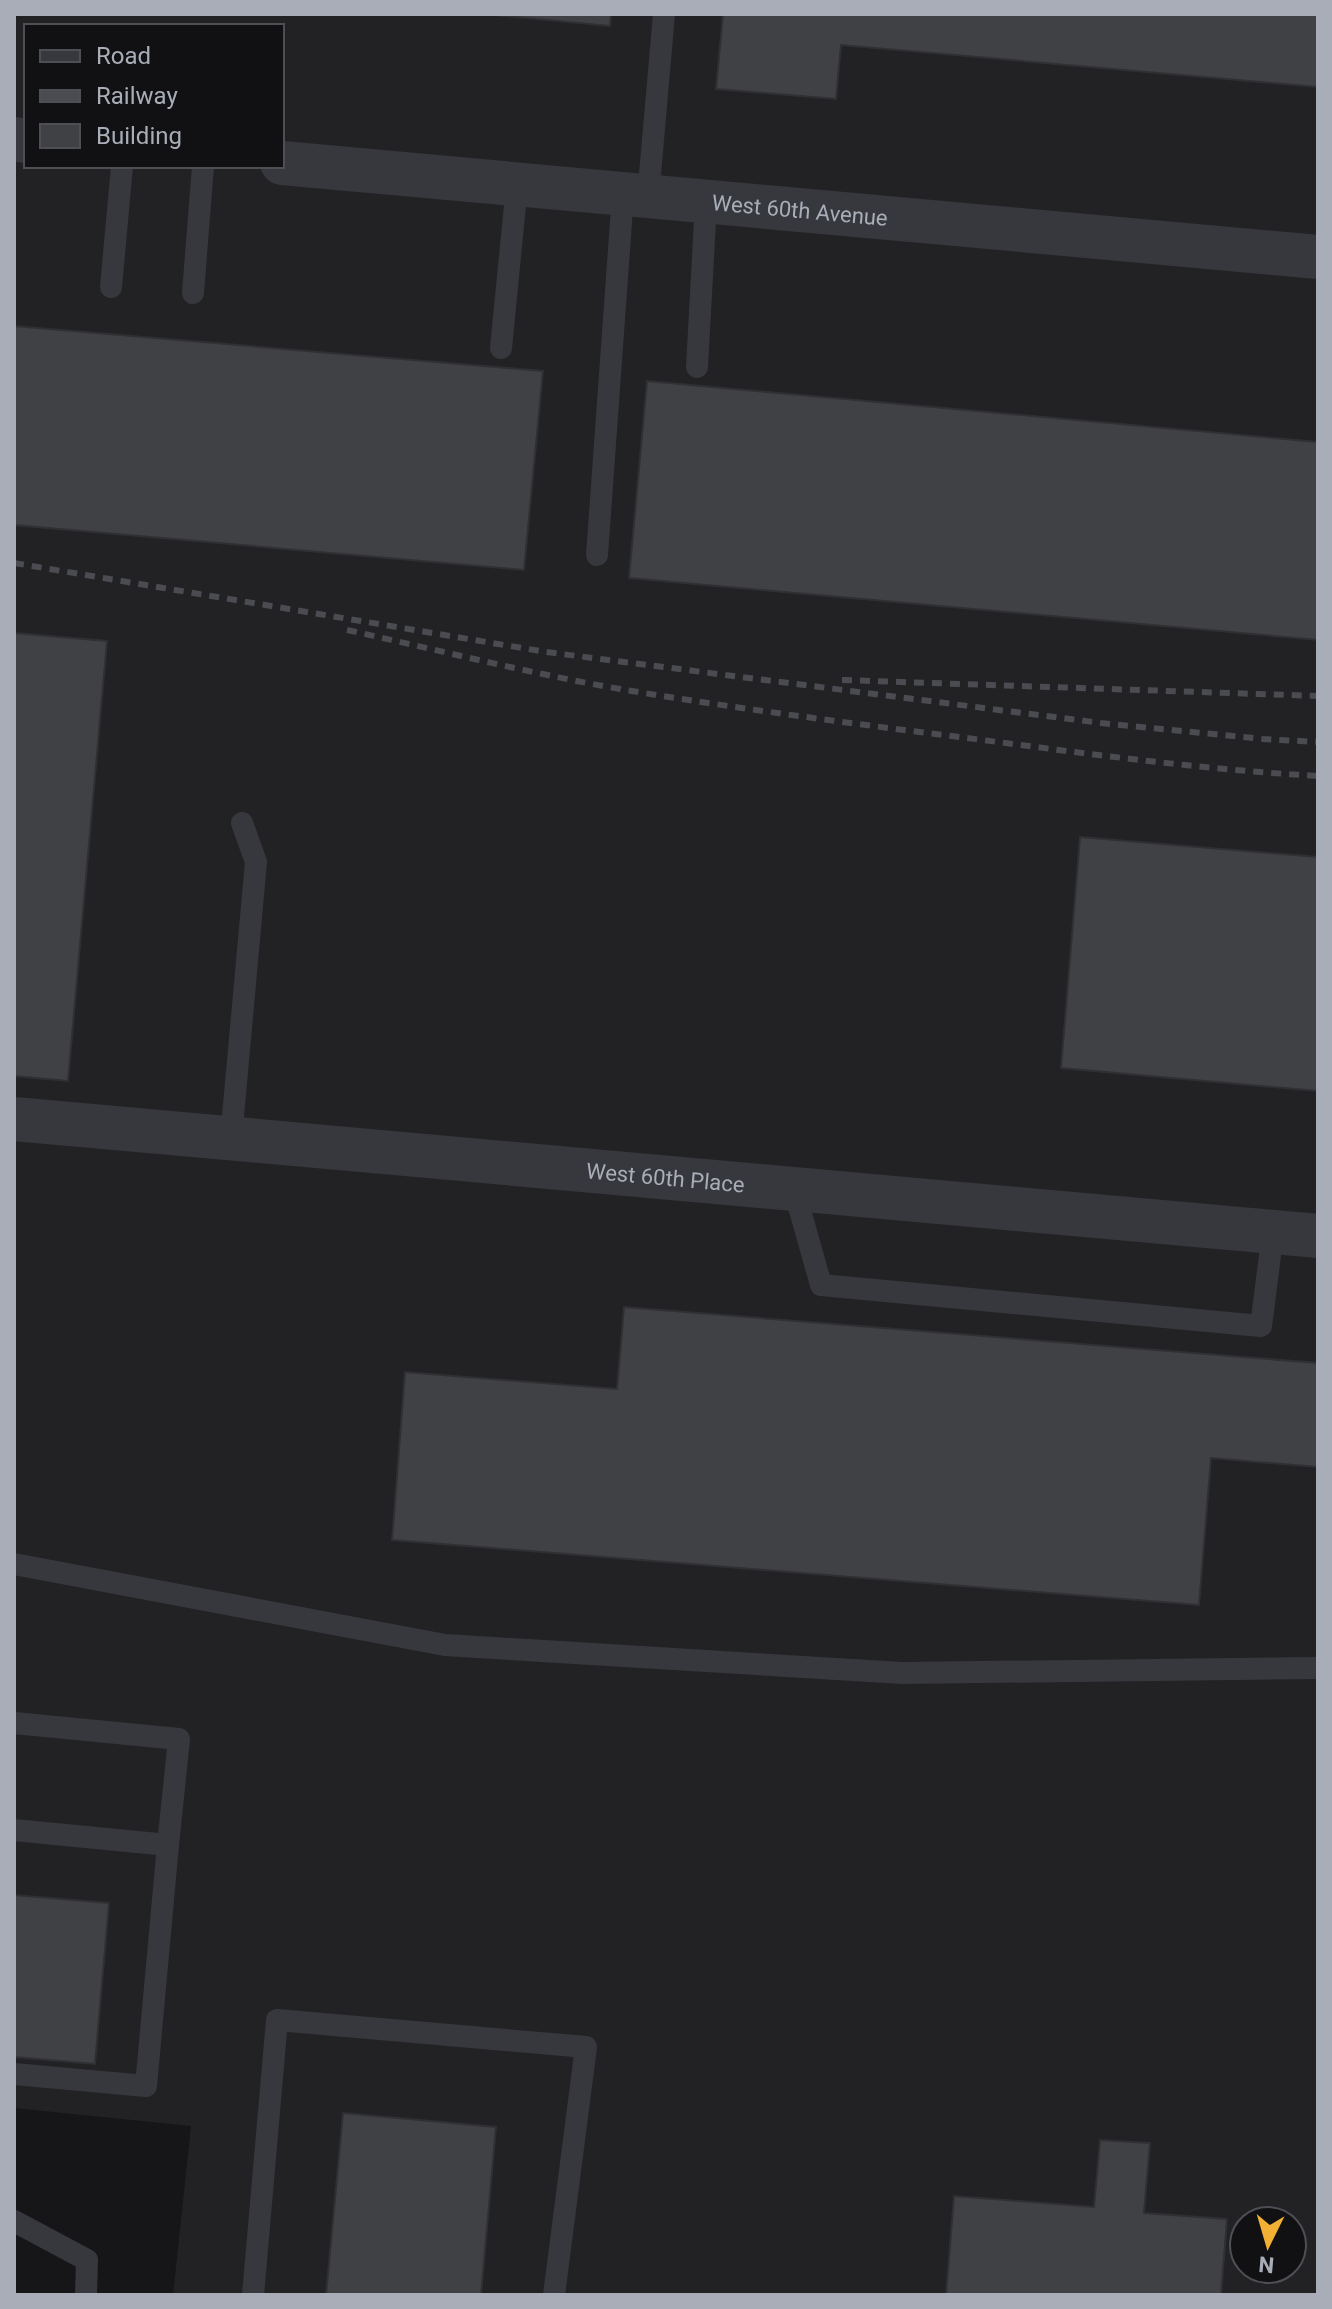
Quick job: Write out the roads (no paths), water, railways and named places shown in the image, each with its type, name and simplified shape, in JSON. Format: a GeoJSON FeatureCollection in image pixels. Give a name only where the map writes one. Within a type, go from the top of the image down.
{"type":"FeatureCollection","features":[{"type":"Feature","properties":{"kind":"street","name":"West 60th Avenue"},"geometry":{"type":"LineString","coordinates":[[284,163],[1318,257]]}},
{"type":"Feature","properties":{"kind":"street","name":"West 60th Place"},"geometry":{"type":"LineString","coordinates":[[14,1119],[1318,1236]]}},
{"type":"Feature","properties":{"kind":"lane"},"geometry":{"type":"LineString","coordinates":[[597,555],[635,196],[664,14]]}},
{"type":"Feature","properties":{"kind":"lane"},"geometry":{"type":"LineString","coordinates":[[111,287],[122,168]]}},
{"type":"Feature","properties":{"kind":"lane"},"geometry":{"type":"LineString","coordinates":[[193,293],[203,168]]}},
{"type":"Feature","properties":{"kind":"lane"},"geometry":{"type":"LineString","coordinates":[[501,348],[517,185]]}},
{"type":"Feature","properties":{"kind":"lane"},"geometry":{"type":"LineString","coordinates":[[697,367],[706,202]]}},
{"type":"Feature","properties":{"kind":"lane"},"geometry":{"type":"LineString","coordinates":[[231,1138],[256,862],[242,823]]}},
{"type":"Feature","properties":{"kind":"lane"},"geometry":{"type":"LineString","coordinates":[[794,1189],[821,1285],[1261,1326],[1273,1232]]}},
{"type":"Feature","properties":{"kind":"lane"},"geometry":{"type":"LineString","coordinates":[[14,1564],[445,1645],[902,1673],[1318,1668]]}},
{"type":"Feature","properties":{"kind":"lane"},"geometry":{"type":"LineString","coordinates":[[14,1723],[179,1739],[146,2086],[14,2074]]}},
{"type":"Feature","properties":{"kind":"lane"},"geometry":{"type":"LineString","coordinates":[[14,1830],[168,1845]]}},
{"type":"Feature","properties":{"kind":"lane"},"geometry":{"type":"LineString","coordinates":[[253,2295],[277,2020],[586,2047],[554,2295]]}},
{"type":"Feature","properties":{"kind":"lane"},"geometry":{"type":"LineString","coordinates":[[14,2221],[87,2260],[86,2295]]}},
{"type":"Feature","properties":{"kind":"railway"},"geometry":{"type":"LineString","coordinates":[[14,563],[546,652],[1101,723],[1318,742]]}},
{"type":"Feature","properties":{"kind":"railway"},"geometry":{"type":"LineString","coordinates":[[347,630],[551,676],[714,704],[1118,757],[1318,776]]}},
{"type":"Feature","properties":{"kind":"railway"},"geometry":{"type":"LineString","coordinates":[[842,680],[1318,696]]}}]}
